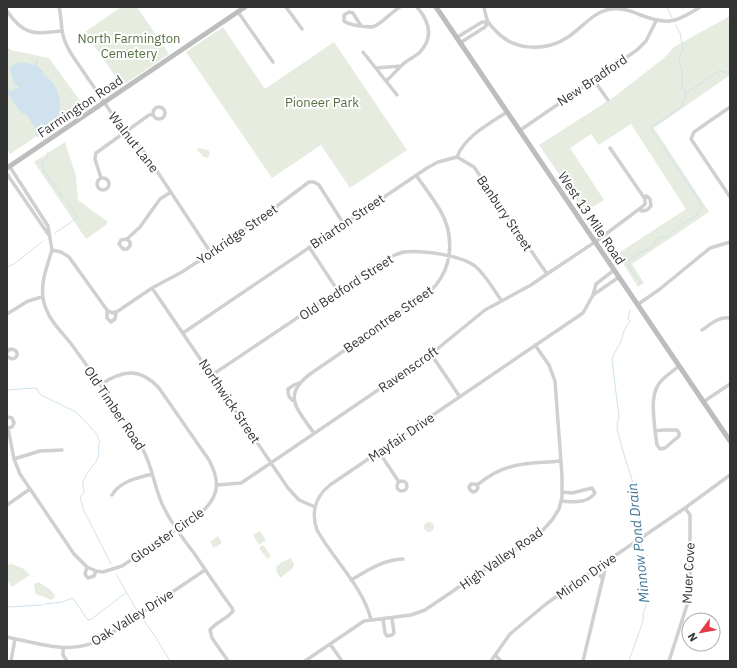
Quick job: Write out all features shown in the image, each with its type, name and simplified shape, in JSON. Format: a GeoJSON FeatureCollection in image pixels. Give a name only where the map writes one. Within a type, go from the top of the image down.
{"type":"FeatureCollection","features":[{"type":"Feature","properties":{"kind":"street","name":"Walnut Lane"},"geometry":{"type":"LineString","coordinates":[[59,7],[65,44],[117,121],[147,156],[210,253]]}},
{"type":"Feature","properties":{"kind":"street","name":"Farmington Road"},"geometry":{"type":"LineString","coordinates":[[8,167],[245,7]]}},
{"type":"Feature","properties":{"kind":"street"},"geometry":{"type":"LineString","coordinates":[[286,7],[302,29]]}},
{"type":"Feature","properties":{"kind":"street"},"geometry":{"type":"LineString","coordinates":[[361,26],[353,13],[349,12],[344,15],[344,21],[348,24],[361,26],[373,27],[400,7]]}},
{"type":"Feature","properties":{"kind":"street"},"geometry":{"type":"LineString","coordinates":[[386,81],[401,66],[419,53],[423,48],[429,30],[427,20],[417,7]]}},
{"type":"Feature","properties":{"kind":"street","name":"West 13 Mile Road"},"geometry":{"type":"LineString","coordinates":[[436,7],[730,441]]}},
{"type":"Feature","properties":{"kind":"street"},"geometry":{"type":"LineString","coordinates":[[484,7],[488,22],[498,34],[508,42],[529,47],[549,46],[560,42],[569,37],[601,12],[611,9],[624,9],[656,21],[669,22],[679,19],[700,7]]}},
{"type":"Feature","properties":{"kind":"street"},"geometry":{"type":"LineString","coordinates":[[7,11],[15,22],[25,30],[32,32],[62,31]]}},
{"type":"Feature","properties":{"kind":"street"},"geometry":{"type":"LineString","coordinates":[[238,12],[274,62]]}},
{"type":"Feature","properties":{"kind":"street","name":"New Bradford"},"geometry":{"type":"LineString","coordinates":[[519,131],[637,50],[646,41],[656,21]]}},
{"type":"Feature","properties":{"kind":"street"},"geometry":{"type":"LineString","coordinates":[[456,38],[482,22],[488,22]]}},
{"type":"Feature","properties":{"kind":"street"},"geometry":{"type":"LineString","coordinates":[[460,43],[485,27],[488,22]]}},
{"type":"Feature","properties":{"kind":"street"},"geometry":{"type":"LineString","coordinates":[[363,52],[397,96]]}},
{"type":"Feature","properties":{"kind":"street"},"geometry":{"type":"LineString","coordinates":[[376,68],[401,66]]}},
{"type":"Feature","properties":{"kind":"street"},"geometry":{"type":"LineString","coordinates":[[593,79],[608,100]]}},
{"type":"Feature","properties":{"kind":"street"},"geometry":{"type":"LineString","coordinates":[[730,107],[694,132],[691,138],[730,197]]}},
{"type":"Feature","properties":{"kind":"street"},"geometry":{"type":"LineString","coordinates":[[457,157],[463,146],[471,137],[507,112]]}},
{"type":"Feature","properties":{"kind":"street"},"geometry":{"type":"LineString","coordinates":[[101,178],[95,159],[96,153],[153,114]]}},
{"type":"Feature","properties":{"kind":"street"},"geometry":{"type":"LineString","coordinates":[[610,148],[644,197],[645,204],[639,209]]}},
{"type":"Feature","properties":{"kind":"street","name":"Briarton Street"},"geometry":{"type":"LineString","coordinates":[[183,333],[416,175],[438,162],[457,157]]}},
{"type":"Feature","properties":{"kind":"street","name":"Banbury Street"},"geometry":{"type":"LineString","coordinates":[[457,157],[474,167],[547,274]]}},
{"type":"Feature","properties":{"kind":"street"},"geometry":{"type":"LineString","coordinates":[[8,167],[48,226],[52,250]]}},
{"type":"Feature","properties":{"kind":"street"},"geometry":{"type":"LineString","coordinates":[[7,174],[49,235]]}},
{"type":"Feature","properties":{"kind":"street","name":"Beacontree Street"},"geometry":{"type":"LineString","coordinates":[[314,433],[294,401],[290,398],[288,389],[299,383],[422,297],[436,286],[446,269],[450,256],[449,235],[446,223],[440,211],[416,175]]}},
{"type":"Feature","properties":{"kind":"street","name":"Yorkridge Street"},"geometry":{"type":"LineString","coordinates":[[52,250],[66,254],[74,262],[107,310],[107,318],[111,322],[115,319],[116,312],[152,288],[182,272],[269,212],[309,182],[314,182],[319,185],[344,223]]}},
{"type":"Feature","properties":{"kind":"street"},"geometry":{"type":"LineString","coordinates":[[127,239],[147,220],[160,199],[171,192]]}},
{"type":"Feature","properties":{"kind":"street","name":"Ravenscroft"},"geometry":{"type":"LineString","coordinates":[[217,485],[241,483],[431,354],[475,318],[501,300],[531,285],[639,209],[642,211],[647,210],[651,206],[650,199],[647,196],[644,197]]}},
{"type":"Feature","properties":{"kind":"street"},"geometry":{"type":"LineString","coordinates":[[30,208],[34,204]]}},
{"type":"Feature","properties":{"kind":"street"},"geometry":{"type":"LineString","coordinates":[[637,305],[660,289],[710,248],[730,242]]}},
{"type":"Feature","properties":{"kind":"street"},"geometry":{"type":"LineString","coordinates":[[309,247],[338,291]]}},
{"type":"Feature","properties":{"kind":"street","name":"Old Timber Road"},"geometry":{"type":"LineString","coordinates":[[52,250],[43,278],[42,297],[47,311],[52,321],[71,343],[143,448],[149,460],[162,504],[177,530],[233,611],[210,630],[212,638],[228,661]]}},
{"type":"Feature","properties":{"kind":"street","name":"Old Bedford Street"},"geometry":{"type":"LineString","coordinates":[[212,375],[379,263],[403,252],[430,252],[450,256],[470,263],[479,269],[501,300]]}},
{"type":"Feature","properties":{"kind":"street","name":"Mayfair Drive"},"geometry":{"type":"LineString","coordinates":[[315,507],[320,495],[327,487],[583,313],[593,295],[596,284],[614,270]]}},
{"type":"Feature","properties":{"kind":"street","name":"Mayfair Drive"},"geometry":{"type":"LineString","coordinates":[[593,295],[619,277]]}},
{"type":"Feature","properties":{"kind":"street","name":"Northwick Street"},"geometry":{"type":"LineString","coordinates":[[152,288],[295,496],[306,504],[315,507]]}},
{"type":"Feature","properties":{"kind":"street"},"geometry":{"type":"LineString","coordinates":[[7,314],[28,301],[42,297]]}},
{"type":"Feature","properties":{"kind":"street"},"geometry":{"type":"LineString","coordinates":[[107,310],[112,313],[116,312]]}},
{"type":"Feature","properties":{"kind":"street"},"geometry":{"type":"LineString","coordinates":[[702,330],[718,319],[724,317],[730,318]]}},
{"type":"Feature","properties":{"kind":"street","name":"High Valley Road"},"geometry":{"type":"LineString","coordinates":[[305,661],[360,623],[371,620],[411,615],[425,610],[543,530],[550,523],[557,512],[561,501],[562,492],[555,381],[549,365],[535,346]]}},
{"type":"Feature","properties":{"kind":"street"},"geometry":{"type":"LineString","coordinates":[[7,356],[13,359],[17,354],[13,349],[8,349]]}},
{"type":"Feature","properties":{"kind":"street"},"geometry":{"type":"LineString","coordinates":[[431,354],[460,397]]}},
{"type":"Feature","properties":{"kind":"street"},"geometry":{"type":"LineString","coordinates":[[655,431],[673,430],[679,433],[679,436],[665,448],[660,449],[656,442],[655,431],[653,406],[656,387],[662,379],[679,366]]}},
{"type":"Feature","properties":{"kind":"street"},"geometry":{"type":"LineString","coordinates":[[100,385],[115,376],[128,373],[141,374],[152,380],[209,460],[214,470],[217,485]]}},
{"type":"Feature","properties":{"kind":"street"},"geometry":{"type":"LineString","coordinates":[[294,401],[295,392],[299,383]]}},
{"type":"Feature","properties":{"kind":"street"},"geometry":{"type":"LineString","coordinates":[[703,402],[730,384]]}},
{"type":"Feature","properties":{"kind":"street","name":"Glouster Circle"},"geometry":{"type":"LineString","coordinates":[[7,417],[14,421],[12,427],[8,428],[14,459],[20,474],[74,554],[86,567],[96,571],[103,572],[120,567],[177,530],[202,512],[211,503],[217,485]]}},
{"type":"Feature","properties":{"kind":"street"},"geometry":{"type":"LineString","coordinates":[[14,459],[40,451],[62,450]]}},
{"type":"Feature","properties":{"kind":"street"},"geometry":{"type":"LineString","coordinates":[[379,452],[399,482]]}},
{"type":"Feature","properties":{"kind":"street"},"geometry":{"type":"LineString","coordinates":[[477,485],[496,473],[510,467],[524,464],[560,461]]}},
{"type":"Feature","properties":{"kind":"street"},"geometry":{"type":"LineString","coordinates":[[112,495],[116,488],[125,483],[152,474]]}},
{"type":"Feature","properties":{"kind":"street","name":"Mirlon Drive"},"geometry":{"type":"LineString","coordinates":[[491,661],[510,634],[546,604],[685,508],[730,474]]}},
{"type":"Feature","properties":{"kind":"street"},"geometry":{"type":"LineString","coordinates":[[561,501],[574,503],[592,497],[595,493],[592,488],[572,493],[562,492]]}},
{"type":"Feature","properties":{"kind":"street"},"geometry":{"type":"LineString","coordinates":[[7,505],[30,489]]}},
{"type":"Feature","properties":{"kind":"street"},"geometry":{"type":"LineString","coordinates":[[315,507],[314,519],[318,530],[362,598],[370,612],[371,620]]}},
{"type":"Feature","properties":{"kind":"street","name":"Muer Cove"},"geometry":{"type":"LineString","coordinates":[[669,661],[688,602],[690,576],[690,515],[685,508]]}},
{"type":"Feature","properties":{"kind":"street"},"geometry":{"type":"LineString","coordinates":[[351,580],[371,567],[385,561],[403,559]]}},
{"type":"Feature","properties":{"kind":"street"},"geometry":{"type":"LineString","coordinates":[[583,661],[607,561]]}},
{"type":"Feature","properties":{"kind":"street"},"geometry":{"type":"LineString","coordinates":[[86,567],[85,574],[88,578],[92,577],[96,571]]}},
{"type":"Feature","properties":{"kind":"street","name":"Oak Valley Drive"},"geometry":{"type":"LineString","coordinates":[[7,637],[63,648],[83,647],[94,644],[205,570]]}},
{"type":"Feature","properties":{"kind":"street"},"geometry":{"type":"LineString","coordinates":[[592,571],[600,574],[603,579]]}},
{"type":"Feature","properties":{"kind":"street"},"geometry":{"type":"LineString","coordinates":[[383,619],[385,634],[387,636],[394,633],[392,618]]}},
{"type":"Feature","properties":{"kind":"street"},"geometry":{"type":"LineString","coordinates":[[11,661],[15,639]]}},
{"type":"Feature","properties":{"kind":"street"},"geometry":{"type":"LineString","coordinates":[[330,644],[342,661]]}},
{"type":"Feature","properties":{"kind":"street"},"geometry":{"type":"LineString","coordinates":[[63,648],[63,655],[67,661]]}},
{"type":"Feature","properties":{"kind":"street"},"geometry":{"type":"LineString","coordinates":[[495,655],[501,661]]}},
{"type":"Feature","properties":{"kind":"green space","name":"North Farmington Cemetery"},"geometry":{"type":"Polygon","coordinates":[[[121,7],[137,7],[169,54],[122,86],[85,32],[121,7]]]}},
{"type":"Feature","properties":{"kind":"green space"},"geometry":{"type":"Polygon","coordinates":[[[730,16],[730,75],[654,128],[709,212],[632,264],[644,283],[638,287],[617,254],[686,209],[631,124],[599,145],[591,134],[570,148],[604,200],[585,212],[539,145],[614,97],[664,58],[674,47],[730,16]]]}},
{"type":"Feature","properties":{"kind":"green space","name":"Pioneer Park"},"geometry":{"type":"Polygon","coordinates":[[[223,27],[265,89],[334,42],[407,150],[350,188],[321,145],[272,178],[186,52],[223,27]]]}},
{"type":"Feature","properties":{"kind":"green space"},"geometry":{"type":"Polygon","coordinates":[[[7,47],[11,50],[49,58],[83,105],[10,154],[7,149],[7,47]]]}},
{"type":"Feature","properties":{"kind":"green space"},"geometry":{"type":"Polygon","coordinates":[[[65,142],[76,176],[78,200],[108,222],[86,239],[34,162],[65,142]]]}},
{"type":"Feature","properties":{"kind":"green space"},"geometry":{"type":"Polygon","coordinates":[[[198,148],[208,150],[210,153],[209,156],[207,158],[202,156],[200,152],[197,151],[198,148]]]}},
{"type":"Feature","properties":{"kind":"green space"},"geometry":{"type":"Polygon","coordinates":[[[427,522],[431,522],[434,527],[431,532],[427,532],[424,529],[424,525],[427,522]]]}},
{"type":"Feature","properties":{"kind":"green space"},"geometry":{"type":"Polygon","coordinates":[[[260,531],[266,540],[259,545],[253,535],[260,531]]]}},
{"type":"Feature","properties":{"kind":"green space"},"geometry":{"type":"Polygon","coordinates":[[[218,536],[222,543],[214,548],[210,542],[218,536]]]}},
{"type":"Feature","properties":{"kind":"green space"},"geometry":{"type":"Polygon","coordinates":[[[263,545],[271,556],[267,559],[259,548],[263,545]]]}},
{"type":"Feature","properties":{"kind":"green space"},"geometry":{"type":"Polygon","coordinates":[[[291,558],[294,564],[293,568],[280,578],[276,570],[276,566],[291,558]]]}},
{"type":"Feature","properties":{"kind":"green space"},"geometry":{"type":"Polygon","coordinates":[[[12,564],[24,569],[30,575],[12,587],[7,580],[7,565],[12,564]]]}},
{"type":"Feature","properties":{"kind":"green space"},"geometry":{"type":"Polygon","coordinates":[[[38,582],[50,589],[55,597],[51,600],[37,595],[34,584],[38,582]]]}},
{"type":"Feature","properties":{"kind":"water"},"geometry":{"type":"Polygon","coordinates":[[[37,59],[37,66],[52,82],[58,92],[60,102],[59,113],[62,116],[38,137],[36,136],[35,128],[27,115],[22,113],[7,92],[7,86],[10,92],[19,88],[18,86],[14,85],[10,69],[12,66],[21,62],[35,65],[37,59]]]}},
{"type":"Feature","properties":{"kind":"waterway","name":"Minnow Pond Drain"},"geometry":{"type":"LineString","coordinates":[[667,7],[672,18]]}},
{"type":"Feature","properties":{"kind":"waterway"},"geometry":{"type":"LineString","coordinates":[[675,7],[684,8]]}},
{"type":"Feature","properties":{"kind":"waterway","name":"Minnow Pond Drain"},"geometry":{"type":"LineString","coordinates":[[640,284],[629,267],[629,261],[637,254],[652,247],[658,238],[669,235],[695,216],[702,208],[701,203],[651,129],[651,127],[680,108],[685,100],[686,93],[682,86],[682,71],[679,60],[683,48],[680,33],[676,25]]}},
{"type":"Feature","properties":{"kind":"waterway"},"geometry":{"type":"LineString","coordinates":[[686,93],[719,71],[730,73]]}},
{"type":"Feature","properties":{"kind":"waterway"},"geometry":{"type":"LineString","coordinates":[[48,152],[48,157],[42,162],[44,172],[68,203],[77,218],[55,233]]}},
{"type":"Feature","properties":{"kind":"waterway"},"geometry":{"type":"LineString","coordinates":[[7,267],[14,264],[43,241]]}},
{"type":"Feature","properties":{"kind":"waterway","name":"Minnow Pond Drain"},"geometry":{"type":"LineString","coordinates":[[630,310],[628,318],[630,322],[624,330],[621,342],[612,360],[619,417],[617,429],[636,492],[641,536]]}},
{"type":"Feature","properties":{"kind":"waterway"},"geometry":{"type":"LineString","coordinates":[[7,390],[36,388],[41,395],[76,412],[97,434],[100,441],[98,457],[84,479],[84,492],[80,498],[84,511],[111,564]]}},
{"type":"Feature","properties":{"kind":"waterway","name":"Minnow Pond Drain"},"geometry":{"type":"LineString","coordinates":[[629,661],[643,621],[643,614],[646,605],[641,539]]}},
{"type":"Feature","properties":{"kind":"waterway"},"geometry":{"type":"LineString","coordinates":[[116,574],[136,609]]}},
{"type":"Feature","properties":{"kind":"waterway"},"geometry":{"type":"LineString","coordinates":[[45,604],[62,602],[73,598],[87,619],[90,620],[127,592]]}},
{"type":"Feature","properties":{"kind":"waterway"},"geometry":{"type":"LineString","coordinates":[[7,607],[43,605]]}},
{"type":"Feature","properties":{"kind":"waterway"},"geometry":{"type":"LineString","coordinates":[[142,618],[170,661]]}}]}
